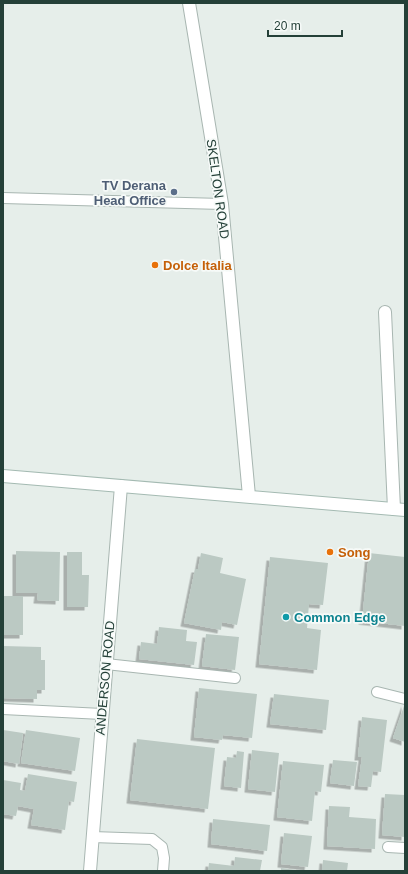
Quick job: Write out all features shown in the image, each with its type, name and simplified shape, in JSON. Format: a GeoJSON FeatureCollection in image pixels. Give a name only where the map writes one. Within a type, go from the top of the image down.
{"type":"FeatureCollection","features":[{"type":"Feature","properties":{"kind":"street","name":"SKELTON ROAD"},"geometry":{"type":"LineString","coordinates":[[189,3],[222,204],[249,496]]}},
{"type":"Feature","properties":{"kind":"street"},"geometry":{"type":"LineString","coordinates":[[3,476],[400,509],[385,312]]}},
{"type":"Feature","properties":{"kind":"street","name":"ANDERSON ROAD"},"geometry":{"type":"LineString","coordinates":[[90,871],[121,486]]}},
{"type":"Feature","properties":{"kind":"lane"},"geometry":{"type":"LineString","coordinates":[[3,198],[222,204]]}},
{"type":"Feature","properties":{"kind":"lane"},"geometry":{"type":"LineString","coordinates":[[106,664],[235,678]]}},
{"type":"Feature","properties":{"kind":"lane"},"geometry":{"type":"LineString","coordinates":[[377,692],[405,699]]}},
{"type":"Feature","properties":{"kind":"lane"},"geometry":{"type":"LineString","coordinates":[[3,709],[102,714]]}},
{"type":"Feature","properties":{"kind":"lane"},"geometry":{"type":"LineString","coordinates":[[92,837],[152,839],[162,847],[164,858],[163,871]]}},
{"type":"Feature","properties":{"kind":"lane"},"geometry":{"type":"LineString","coordinates":[[388,847],[405,848]]}},
{"type":"Feature","properties":{"kind":"building"},"geometry":{"type":"Polygon","coordinates":[[[16,551],[60,552],[59,601],[37,600],[38,593],[16,593],[16,551]]]}},
{"type":"Feature","properties":{"kind":"building"},"geometry":{"type":"Polygon","coordinates":[[[67,552],[82,552],[82,575],[89,575],[88,607],[67,607],[67,552]]]}},
{"type":"Feature","properties":{"kind":"building"},"geometry":{"type":"Polygon","coordinates":[[[201,553],[223,558],[220,573],[246,579],[237,625],[222,622],[221,630],[184,623],[195,569],[198,569],[201,553]]]}},
{"type":"Feature","properties":{"kind":"building"},"geometry":{"type":"Polygon","coordinates":[[[369,553],[405,557],[405,626],[362,621],[369,553]]]}},
{"type":"Feature","properties":{"kind":"building","name":"Common Edge"},"geometry":{"type":"Polygon","coordinates":[[[270,557],[328,563],[323,605],[309,604],[307,628],[321,630],[317,670],[259,664],[270,557]]]}},
{"type":"Feature","properties":{"kind":"building"},"geometry":{"type":"Polygon","coordinates":[[[3,596],[23,596],[23,635],[3,635],[3,596]]]}},
{"type":"Feature","properties":{"kind":"building"},"geometry":{"type":"Polygon","coordinates":[[[159,627],[187,630],[186,641],[197,642],[194,665],[139,659],[141,642],[157,644],[159,627]]]}},
{"type":"Feature","properties":{"kind":"building"},"geometry":{"type":"Polygon","coordinates":[[[206,634],[239,637],[235,670],[202,666],[206,634]]]}},
{"type":"Feature","properties":{"kind":"building"},"geometry":{"type":"Polygon","coordinates":[[[3,646],[41,647],[41,660],[45,660],[45,690],[37,690],[37,699],[3,698],[3,646]]]}},
{"type":"Feature","properties":{"kind":"building"},"geometry":{"type":"Polygon","coordinates":[[[199,688],[257,694],[252,738],[223,735],[222,740],[194,737],[199,688]]]}},
{"type":"Feature","properties":{"kind":"building"},"geometry":{"type":"Polygon","coordinates":[[[274,694],[329,700],[326,730],[270,724],[274,694]]]}},
{"type":"Feature","properties":{"kind":"building"},"geometry":{"type":"Polygon","coordinates":[[[405,703],[405,742],[393,738],[405,703]]]}},
{"type":"Feature","properties":{"kind":"building"},"geometry":{"type":"Polygon","coordinates":[[[362,717],[387,720],[381,772],[373,771],[371,787],[358,786],[362,757],[358,757],[362,717]]]}},
{"type":"Feature","properties":{"kind":"building"},"geometry":{"type":"Polygon","coordinates":[[[3,730],[23,733],[19,764],[3,761],[3,730]]]}},
{"type":"Feature","properties":{"kind":"building"},"geometry":{"type":"Polygon","coordinates":[[[26,730],[80,738],[75,771],[21,763],[26,730]]]}},
{"type":"Feature","properties":{"kind":"building"},"geometry":{"type":"Polygon","coordinates":[[[137,739],[215,748],[208,809],[130,800],[137,739]]]}},
{"type":"Feature","properties":{"kind":"building"},"geometry":{"type":"Polygon","coordinates":[[[252,750],[279,753],[275,792],[248,789],[252,750]]]}},
{"type":"Feature","properties":{"kind":"building"},"geometry":{"type":"Polygon","coordinates":[[[237,751],[244,752],[241,788],[224,786],[227,757],[236,758],[237,751]]]}},
{"type":"Feature","properties":{"kind":"building"},"geometry":{"type":"Polygon","coordinates":[[[333,760],[357,762],[354,786],[330,783],[333,760]]]}},
{"type":"Feature","properties":{"kind":"building"},"geometry":{"type":"Polygon","coordinates":[[[283,761],[324,765],[321,792],[315,791],[312,821],[277,817],[283,761]]]}},
{"type":"Feature","properties":{"kind":"building"},"geometry":{"type":"Polygon","coordinates":[[[28,774],[77,782],[74,802],[69,801],[65,830],[31,825],[34,809],[18,806],[16,816],[3,814],[3,780],[21,783],[20,790],[25,791],[28,774]]]}},
{"type":"Feature","properties":{"kind":"building"},"geometry":{"type":"Polygon","coordinates":[[[385,794],[405,795],[405,837],[382,835],[385,794]]]}},
{"type":"Feature","properties":{"kind":"building"},"geometry":{"type":"Polygon","coordinates":[[[329,806],[350,807],[349,817],[376,819],[375,849],[327,846],[329,806]]]}},
{"type":"Feature","properties":{"kind":"building"},"geometry":{"type":"Polygon","coordinates":[[[213,819],[270,825],[267,851],[211,844],[213,819]]]}},
{"type":"Feature","properties":{"kind":"building"},"geometry":{"type":"Polygon","coordinates":[[[284,833],[312,836],[308,867],[281,864],[284,833]]]}},
{"type":"Feature","properties":{"kind":"building"},"geometry":{"type":"Polygon","coordinates":[[[235,857],[262,860],[260,871],[208,871],[209,863],[234,866],[235,857]]]}},
{"type":"Feature","properties":{"kind":"building"},"geometry":{"type":"Polygon","coordinates":[[[323,860],[348,863],[347,871],[322,871],[323,860]]]}},
{"type":"Feature","properties":{"kind":"building"},"geometry":{"type":"Polygon","coordinates":[[[281,868],[296,870],[296,871],[281,871],[281,868]]]}},
{"type":"Feature","properties":{"kind":"place","name":"TV Derana Head Office"},"geometry":{"type":"Point","coordinates":[174,192]}},
{"type":"Feature","properties":{"kind":"place","name":"Dolce Italia"},"geometry":{"type":"Point","coordinates":[155,265]}},
{"type":"Feature","properties":{"kind":"place","name":"Song"},"geometry":{"type":"Point","coordinates":[330,552]}},
{"type":"Feature","properties":{"kind":"place","name":"Common Edge"},"geometry":{"type":"Point","coordinates":[286,617]}}]}
